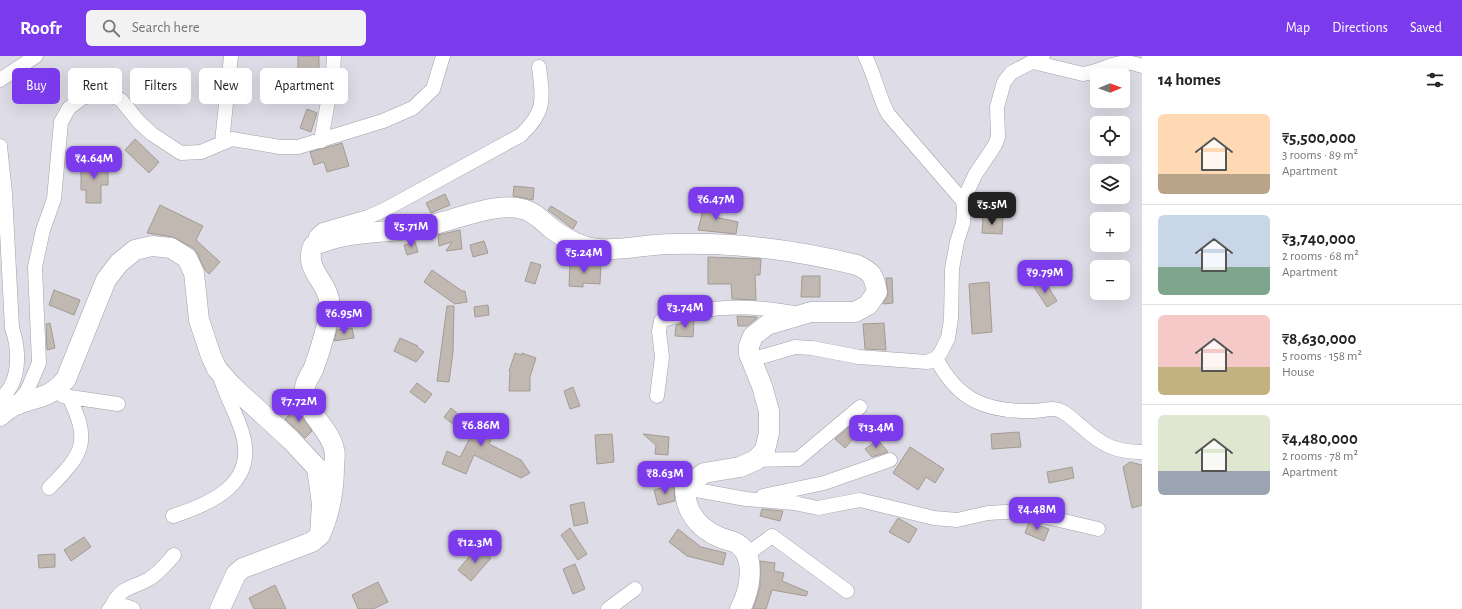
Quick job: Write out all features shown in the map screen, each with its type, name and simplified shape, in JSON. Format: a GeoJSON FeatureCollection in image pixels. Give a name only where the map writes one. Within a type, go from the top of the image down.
{"type":"FeatureCollection","features":[{"type":"Feature","properties":{"kind":"street"},"geometry":{"type":"LineString","coordinates":[[0,80],[36,56]]}},
{"type":"Feature","properties":{"kind":"street"},"geometry":{"type":"LineString","coordinates":[[222,142],[232,56]]}},
{"type":"Feature","properties":{"kind":"street"},"geometry":{"type":"LineString","coordinates":[[320,141],[333,74],[334,56]]}},
{"type":"Feature","properties":{"kind":"street"},"geometry":{"type":"LineString","coordinates":[[5,408],[27,391],[39,363],[35,267],[43,230],[54,199],[61,122],[69,108],[82,98],[104,92],[121,100],[152,134],[181,154],[201,152],[232,139],[280,147],[298,147],[383,121],[413,108],[433,89],[443,56]]}},
{"type":"Feature","properties":{"kind":"street"},"geometry":{"type":"LineString","coordinates":[[865,56],[872,71],[882,103],[888,114],[963,201]]}},
{"type":"Feature","properties":{"kind":"street"},"geometry":{"type":"LineString","coordinates":[[751,360],[795,347],[812,348],[859,357],[899,361],[926,362],[936,358],[941,352],[948,338],[951,319],[952,269],[957,242],[963,223],[963,201],[975,175],[995,145],[998,137],[997,107],[1004,82],[1011,73],[1038,59],[1083,74],[1091,73],[1118,60],[1125,59],[1142,66]]}},
{"type":"Feature","properties":{"kind":"street"},"geometry":{"type":"LineString","coordinates":[[220,609],[236,574],[243,568],[309,543],[320,535],[328,518],[332,501],[334,449],[326,430],[307,403],[305,388],[320,347],[329,310],[329,298],[313,269],[309,255],[316,236],[322,230],[368,217],[386,209],[521,135],[536,118],[541,106],[542,90],[539,67]]}},
{"type":"Feature","properties":{"kind":"street"},"geometry":{"type":"LineString","coordinates":[[0,146],[5,192],[12,328],[17,344],[17,361],[5,408]]}},
{"type":"Feature","properties":{"kind":"street"},"geometry":{"type":"LineString","coordinates":[[313,246],[326,240],[356,234],[417,228],[445,222],[494,208],[509,206],[524,209],[570,240],[597,249],[671,244],[781,250],[857,265],[868,270],[875,279],[877,292],[868,305],[855,312],[822,311],[801,315],[768,325],[753,336],[749,346],[751,360],[762,386],[769,411],[770,423],[765,450],[756,460]]}},
{"type":"Feature","properties":{"kind":"street"},"geometry":{"type":"LineString","coordinates":[[60,395],[106,280],[120,263],[135,250],[152,246],[170,248],[187,258],[194,274],[199,320],[223,388],[242,433],[244,460],[234,484],[226,491],[201,507],[173,516]]}},
{"type":"Feature","properties":{"kind":"street"},"geometry":{"type":"LineString","coordinates":[[656,396],[662,358],[659,331],[661,321],[672,316],[723,307],[772,309],[801,315]]}},
{"type":"Feature","properties":{"kind":"street"},"geometry":{"type":"LineString","coordinates":[[936,358],[945,376],[953,385],[980,404],[997,410],[1021,411],[1051,408],[1063,412],[1105,446],[1128,452],[1142,452]]}},
{"type":"Feature","properties":{"kind":"street"},"geometry":{"type":"LineString","coordinates":[[217,369],[232,386],[291,440],[317,468],[322,504],[320,535]]}},
{"type":"Feature","properties":{"kind":"street"},"geometry":{"type":"LineString","coordinates":[[5,408],[60,395],[118,404]]}},
{"type":"Feature","properties":{"kind":"street"},"geometry":{"type":"LineString","coordinates":[[49,488],[75,461],[82,441],[78,414],[60,395]]}},
{"type":"Feature","properties":{"kind":"street"},"geometry":{"type":"LineString","coordinates":[[684,488],[704,473],[740,467],[756,460],[798,459],[860,407]]}},
{"type":"Feature","properties":{"kind":"street"},"geometry":{"type":"LineString","coordinates":[[746,499],[824,483],[890,460]]}},
{"type":"Feature","properties":{"kind":"street"},"geometry":{"type":"LineString","coordinates":[[684,488],[746,499],[794,503],[818,508],[860,500],[934,518],[957,520],[988,513],[1021,511],[1098,529]]}},
{"type":"Feature","properties":{"kind":"street"},"geometry":{"type":"LineString","coordinates":[[684,488],[690,514],[702,527],[712,534],[739,545],[746,555],[749,564],[749,585],[740,609]]}},
{"type":"Feature","properties":{"kind":"street"},"geometry":{"type":"LineString","coordinates":[[746,555],[772,536],[847,591]]}},
{"type":"Feature","properties":{"kind":"street"},"geometry":{"type":"LineString","coordinates":[[110,608],[115,597],[122,591],[158,573],[174,555]]}},
{"type":"Feature","properties":{"kind":"street"},"geometry":{"type":"LineString","coordinates":[[608,609],[635,589]]}},
{"type":"Feature","properties":{"kind":"street"},"geometry":{"type":"LineString","coordinates":[[110,608],[123,605],[133,609]]}},
{"type":"Feature","properties":{"kind":"building"},"geometry":{"type":"Polygon","coordinates":[[[298,56],[319,56],[319,68],[298,68],[298,56]]]}},
{"type":"Feature","properties":{"kind":"building"},"geometry":{"type":"Polygon","coordinates":[[[307,109],[317,113],[311,132],[300,128],[307,109]]]}},
{"type":"Feature","properties":{"kind":"building"},"geometry":{"type":"Polygon","coordinates":[[[135,139],[159,162],[149,173],[125,150],[135,139]]]}},
{"type":"Feature","properties":{"kind":"building"},"geometry":{"type":"Polygon","coordinates":[[[342,143],[349,166],[327,172],[324,162],[314,165],[310,152],[342,143]]]}},
{"type":"Feature","properties":{"kind":"building"},"geometry":{"type":"Polygon","coordinates":[[[90,161],[108,161],[108,185],[101,185],[101,203],[86,203],[86,190],[81,190],[81,165],[90,165],[90,161]]]}},
{"type":"Feature","properties":{"kind":"building"},"geometry":{"type":"Polygon","coordinates":[[[514,186],[534,188],[533,200],[513,196],[514,186]]]}},
{"type":"Feature","properties":{"kind":"building"},"geometry":{"type":"Polygon","coordinates":[[[445,194],[450,205],[431,213],[426,203],[445,194]]]}},
{"type":"Feature","properties":{"kind":"building"},"geometry":{"type":"Polygon","coordinates":[[[705,202],[718,205],[715,217],[738,222],[736,234],[698,230],[705,202]]]}},
{"type":"Feature","properties":{"kind":"building"},"geometry":{"type":"Polygon","coordinates":[[[160,205],[203,226],[196,240],[220,262],[209,274],[205,270],[193,248],[173,237],[147,233],[160,205]]]}},
{"type":"Feature","properties":{"kind":"building"},"geometry":{"type":"Polygon","coordinates":[[[551,206],[577,222],[573,229],[548,210],[551,206]]]}},
{"type":"Feature","properties":{"kind":"building"},"geometry":{"type":"Polygon","coordinates":[[[983,217],[1003,218],[1002,234],[982,233],[983,217]]]}},
{"type":"Feature","properties":{"kind":"building"},"geometry":{"type":"Polygon","coordinates":[[[460,230],[462,249],[446,251],[452,242],[439,246],[438,235],[460,230]]]}},
{"type":"Feature","properties":{"kind":"building"},"geometry":{"type":"Polygon","coordinates":[[[484,241],[488,253],[473,257],[470,245],[484,241]]]}},
{"type":"Feature","properties":{"kind":"building"},"geometry":{"type":"Polygon","coordinates":[[[415,242],[418,252],[407,255],[404,245],[415,242]]]}},
{"type":"Feature","properties":{"kind":"building"},"geometry":{"type":"Polygon","coordinates":[[[708,257],[761,259],[760,275],[755,275],[756,300],[732,299],[731,284],[708,284],[708,257]]]}},
{"type":"Feature","properties":{"kind":"building"},"geometry":{"type":"Polygon","coordinates":[[[531,262],[541,265],[535,284],[525,281],[531,262]]]}},
{"type":"Feature","properties":{"kind":"building"},"geometry":{"type":"Polygon","coordinates":[[[570,263],[601,265],[600,284],[583,283],[583,287],[569,286],[570,263]]]}},
{"type":"Feature","properties":{"kind":"building"},"geometry":{"type":"Polygon","coordinates":[[[432,270],[462,291],[465,291],[467,302],[455,304],[424,282],[432,270]]]}},
{"type":"Feature","properties":{"kind":"building"},"geometry":{"type":"Polygon","coordinates":[[[802,276],[820,276],[820,297],[801,297],[802,276]]]}},
{"type":"Feature","properties":{"kind":"building"},"geometry":{"type":"Polygon","coordinates":[[[886,278],[892,278],[893,303],[883,304],[888,294],[886,278]]]}},
{"type":"Feature","properties":{"kind":"building"},"geometry":{"type":"Polygon","coordinates":[[[1044,280],[1057,301],[1047,307],[1034,287],[1044,280]]]}},
{"type":"Feature","properties":{"kind":"building"},"geometry":{"type":"Polygon","coordinates":[[[989,282],[992,332],[972,334],[969,284],[989,282]]]}},
{"type":"Feature","properties":{"kind":"building"},"geometry":{"type":"Polygon","coordinates":[[[54,290],[80,300],[74,315],[49,305],[54,290]]]}},
{"type":"Feature","properties":{"kind":"building"},"geometry":{"type":"Polygon","coordinates":[[[488,305],[489,315],[475,317],[474,307],[488,305]]]}},
{"type":"Feature","properties":{"kind":"building"},"geometry":{"type":"Polygon","coordinates":[[[447,306],[454,306],[453,352],[449,382],[437,381],[447,306]]]}},
{"type":"Feature","properties":{"kind":"building"},"geometry":{"type":"Polygon","coordinates":[[[737,316],[757,318],[747,326],[738,326],[737,316]]]}},
{"type":"Feature","properties":{"kind":"building"},"geometry":{"type":"Polygon","coordinates":[[[694,320],[693,337],[675,336],[676,325],[694,320]]]}},
{"type":"Feature","properties":{"kind":"building"},"geometry":{"type":"Polygon","coordinates":[[[50,323],[55,348],[47,350],[46,324],[50,323]]]}},
{"type":"Feature","properties":{"kind":"building"},"geometry":{"type":"Polygon","coordinates":[[[884,323],[886,350],[865,349],[863,324],[884,323]]]}},
{"type":"Feature","properties":{"kind":"building"},"geometry":{"type":"Polygon","coordinates":[[[352,328],[354,338],[334,341],[337,330],[352,328]]]}},
{"type":"Feature","properties":{"kind":"building"},"geometry":{"type":"Polygon","coordinates":[[[400,338],[418,346],[417,347],[424,352],[416,362],[394,351],[400,338]]]}},
{"type":"Feature","properties":{"kind":"building"},"geometry":{"type":"Polygon","coordinates":[[[515,353],[522,355],[522,353],[536,358],[530,377],[530,391],[509,391],[509,371],[515,353]]]}},
{"type":"Feature","properties":{"kind":"building"},"geometry":{"type":"Polygon","coordinates":[[[417,383],[432,394],[425,403],[410,392],[417,383]]]}},
{"type":"Feature","properties":{"kind":"building"},"geometry":{"type":"Polygon","coordinates":[[[573,387],[580,406],[570,409],[564,391],[573,387]]]}},
{"type":"Feature","properties":{"kind":"building"},"geometry":{"type":"Polygon","coordinates":[[[297,408],[312,431],[305,438],[285,419],[297,408]]]}},
{"type":"Feature","properties":{"kind":"building"},"geometry":{"type":"Polygon","coordinates":[[[451,408],[472,426],[478,413],[498,422],[489,444],[521,460],[530,473],[521,478],[474,455],[466,474],[442,464],[447,451],[460,457],[470,438],[444,417],[451,408]]]}},
{"type":"Feature","properties":{"kind":"building"},"geometry":{"type":"Polygon","coordinates":[[[849,427],[857,435],[845,448],[835,439],[849,427]]]}},
{"type":"Feature","properties":{"kind":"building"},"geometry":{"type":"Polygon","coordinates":[[[1019,432],[1021,447],[992,449],[991,434],[1019,432]]]}},
{"type":"Feature","properties":{"kind":"building"},"geometry":{"type":"Polygon","coordinates":[[[612,434],[614,462],[597,464],[595,435],[612,434]]]}},
{"type":"Feature","properties":{"kind":"building"},"geometry":{"type":"Polygon","coordinates":[[[643,434],[669,437],[668,455],[655,454],[656,445],[643,434]]]}},
{"type":"Feature","properties":{"kind":"building"},"geometry":{"type":"Polygon","coordinates":[[[878,440],[888,452],[872,457],[865,449],[878,440]]]}},
{"type":"Feature","properties":{"kind":"building"},"geometry":{"type":"Polygon","coordinates":[[[910,447],[944,469],[935,483],[926,477],[918,490],[893,473],[910,447]]]}},
{"type":"Feature","properties":{"kind":"building"},"geometry":{"type":"Polygon","coordinates":[[[1130,462],[1142,465],[1142,505],[1132,508],[1123,467],[1130,462]]]}},
{"type":"Feature","properties":{"kind":"building"},"geometry":{"type":"Polygon","coordinates":[[[1072,467],[1074,478],[1049,483],[1047,472],[1072,467]]]}},
{"type":"Feature","properties":{"kind":"building"},"geometry":{"type":"Polygon","coordinates":[[[674,485],[675,501],[658,505],[654,490],[674,485]]]}},
{"type":"Feature","properties":{"kind":"building"},"geometry":{"type":"Polygon","coordinates":[[[584,502],[588,523],[574,526],[570,505],[584,502]]]}},
{"type":"Feature","properties":{"kind":"building"},"geometry":{"type":"Polygon","coordinates":[[[762,509],[783,511],[780,521],[760,516],[762,509]]]}},
{"type":"Feature","properties":{"kind":"building"},"geometry":{"type":"Polygon","coordinates":[[[898,518],[917,529],[909,543],[889,532],[898,518]]]}},
{"type":"Feature","properties":{"kind":"building"},"geometry":{"type":"Polygon","coordinates":[[[1029,522],[1049,529],[1044,541],[1025,533],[1029,522]]]}},
{"type":"Feature","properties":{"kind":"building"},"geometry":{"type":"Polygon","coordinates":[[[570,528],[587,554],[578,560],[561,535],[570,528]]]}},
{"type":"Feature","properties":{"kind":"building"},"geometry":{"type":"Polygon","coordinates":[[[678,529],[701,547],[726,553],[723,565],[687,556],[669,542],[678,529]]]}},
{"type":"Feature","properties":{"kind":"building"},"geometry":{"type":"Polygon","coordinates":[[[84,537],[91,547],[71,561],[64,550],[84,537]]]}},
{"type":"Feature","properties":{"kind":"building"},"geometry":{"type":"Polygon","coordinates":[[[478,546],[491,558],[471,581],[458,570],[478,546]]]}},
{"type":"Feature","properties":{"kind":"building"},"geometry":{"type":"Polygon","coordinates":[[[55,554],[55,567],[39,568],[38,555],[55,554]]]}},
{"type":"Feature","properties":{"kind":"building"},"geometry":{"type":"Polygon","coordinates":[[[760,561],[775,563],[774,571],[784,573],[782,581],[808,592],[806,596],[772,590],[766,609],[753,609],[760,587],[760,561]]]}},
{"type":"Feature","properties":{"kind":"building"},"geometry":{"type":"Polygon","coordinates":[[[575,564],[585,589],[573,594],[563,569],[575,564]]]}},
{"type":"Feature","properties":{"kind":"building"},"geometry":{"type":"Polygon","coordinates":[[[378,582],[388,602],[373,609],[358,609],[352,595],[378,582]]]}},
{"type":"Feature","properties":{"kind":"building"},"geometry":{"type":"Polygon","coordinates":[[[275,585],[286,609],[254,609],[249,598],[275,585]]]}}]}
